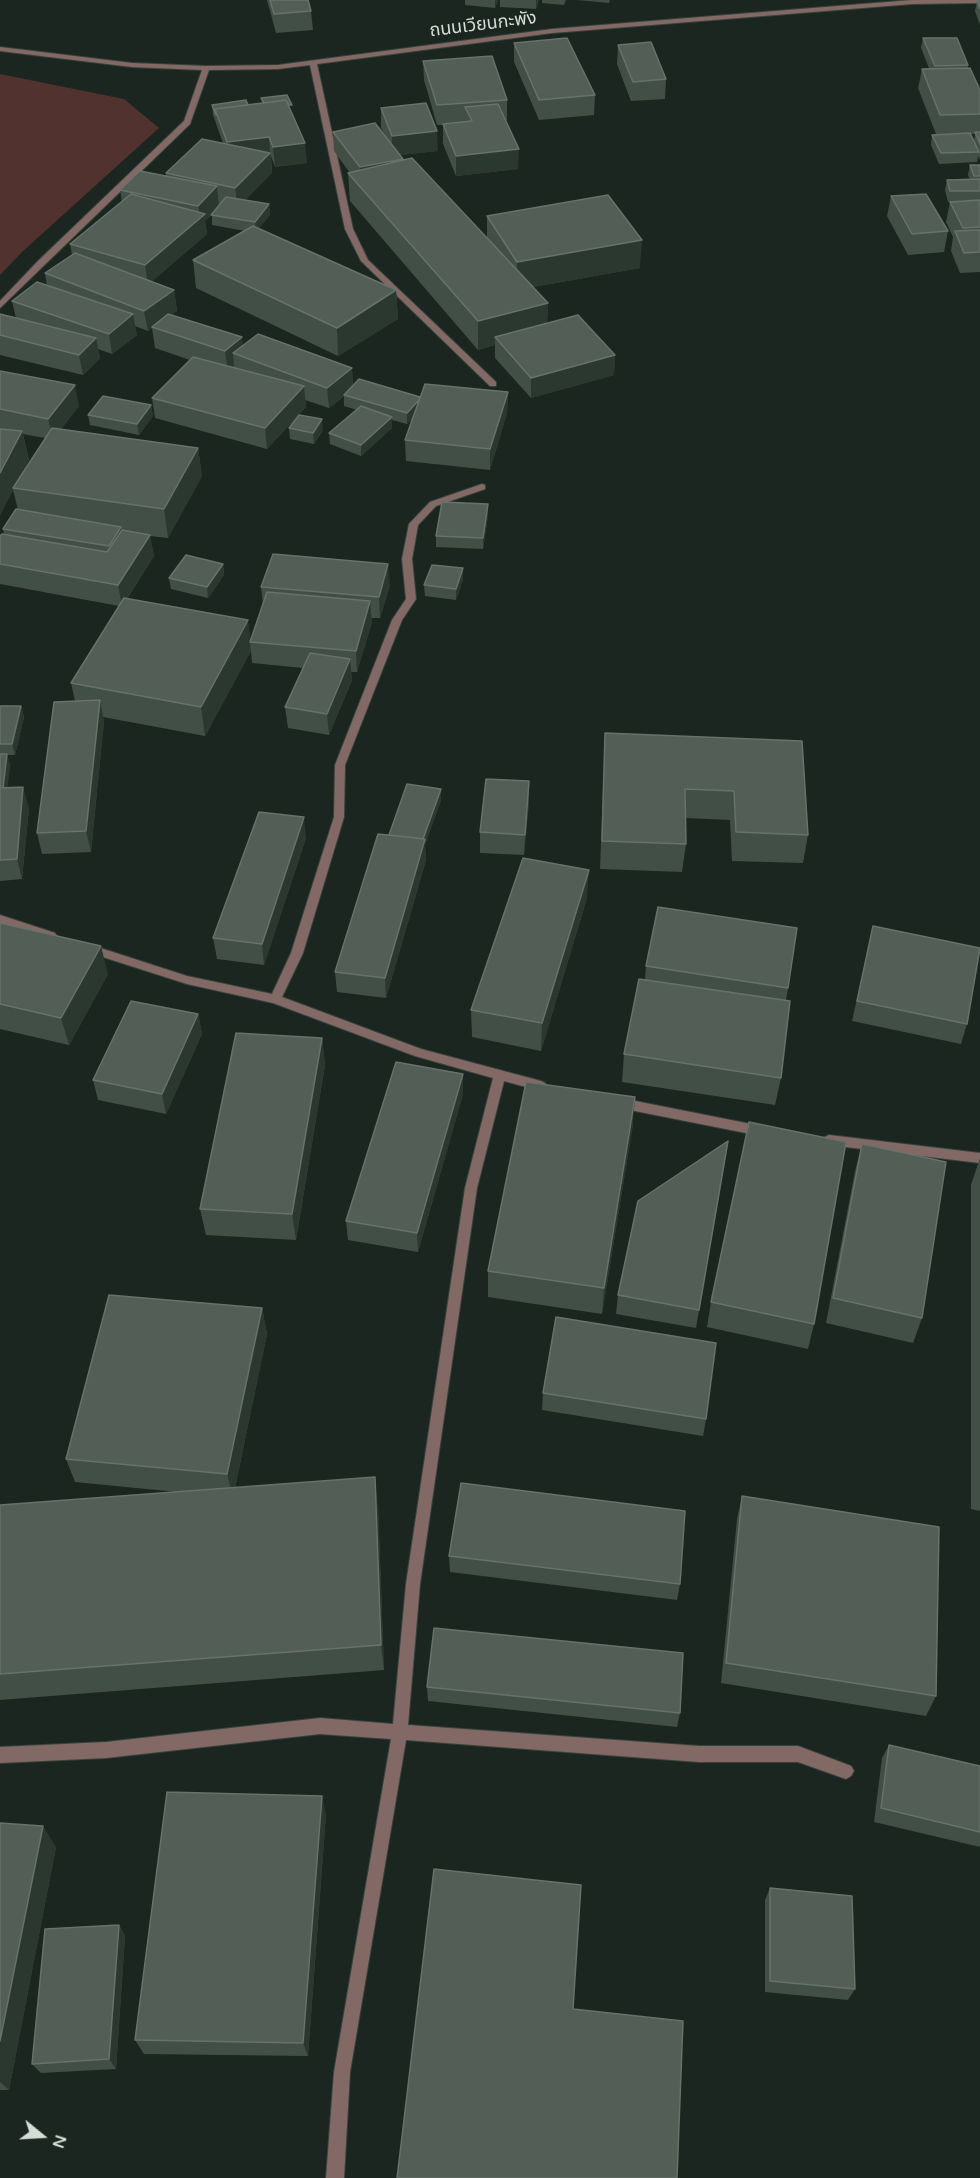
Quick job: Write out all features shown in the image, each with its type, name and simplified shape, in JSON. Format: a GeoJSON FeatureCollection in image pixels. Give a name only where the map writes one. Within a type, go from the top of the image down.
{"type":"FeatureCollection","features":[{"type":"Feature","properties":{"kind":"street","name":"ถนนเวียนกะพัง"},"geometry":{"type":"LineString","coordinates":[[0,49],[90,62],[206,69],[278,67],[552,31],[912,1],[980,1]]}},
{"type":"Feature","properties":{"kind":"street"},"geometry":{"type":"LineString","coordinates":[[313,63],[349,229],[365,261],[493,384]]}},
{"type":"Feature","properties":{"kind":"street"},"geometry":{"type":"LineString","coordinates":[[0,306],[40,263],[187,122],[206,69]]}},
{"type":"Feature","properties":{"kind":"street"},"geometry":{"type":"LineString","coordinates":[[275,999],[297,953],[339,817],[340,765],[397,620],[411,599],[407,559],[414,524],[434,504],[482,487]]}},
{"type":"Feature","properties":{"kind":"street"},"geometry":{"type":"LineString","coordinates":[[0,919],[187,980],[275,999],[419,1053],[551,1089]]}},
{"type":"Feature","properties":{"kind":"street"},"geometry":{"type":"LineString","coordinates":[[335,2178],[342,2072],[400,1731],[412,1584],[471,1188],[500,1075]]}},
{"type":"Feature","properties":{"kind":"street"},"geometry":{"type":"LineString","coordinates":[[607,1101],[776,1133]]}},
{"type":"Feature","properties":{"kind":"street"},"geometry":{"type":"LineString","coordinates":[[821,1139],[980,1158]]}},
{"type":"Feature","properties":{"kind":"street"},"geometry":{"type":"LineString","coordinates":[[0,1755],[106,1750],[320,1726],[699,1754],[798,1754],[846,1771]]}},
{"type":"Feature","properties":{"kind":"shaded area"},"geometry":{"type":"Polygon","coordinates":[[[0,74],[124,99],[159,128],[22,252],[0,275],[0,74]]]}},
{"type":"Feature","properties":{"kind":"building"},"geometry":{"type":"Polygon","coordinates":[[[270,0],[308,0],[311,11],[274,14],[270,0]]]}},
{"type":"Feature","properties":{"kind":"building"},"geometry":{"type":"Polygon","coordinates":[[[567,38],[595,95],[539,100],[514,43],[567,38]]]}},
{"type":"Feature","properties":{"kind":"building"},"geometry":{"type":"Polygon","coordinates":[[[923,38],[957,38],[968,65],[935,66],[923,38]]]}},
{"type":"Feature","properties":{"kind":"building"},"geometry":{"type":"Polygon","coordinates":[[[651,42],[666,79],[633,82],[618,45],[651,42]]]}},
{"type":"Feature","properties":{"kind":"building"},"geometry":{"type":"Polygon","coordinates":[[[492,56],[507,100],[437,105],[423,61],[492,56]]]}},
{"type":"Feature","properties":{"kind":"building"},"geometry":{"type":"Polygon","coordinates":[[[970,68],[980,90],[980,114],[940,115],[922,69],[970,68]]]}},
{"type":"Feature","properties":{"kind":"building"},"geometry":{"type":"Polygon","coordinates":[[[287,95],[292,105],[289,105],[286,100],[264,103],[261,98],[287,95]]]}},
{"type":"Feature","properties":{"kind":"building"},"geometry":{"type":"Polygon","coordinates":[[[246,100],[248,105],[215,109],[216,115],[212,105],[246,100]]]}},
{"type":"Feature","properties":{"kind":"building"},"geometry":{"type":"Polygon","coordinates":[[[286,100],[305,143],[273,147],[269,137],[227,142],[215,109],[286,100]]]}},
{"type":"Feature","properties":{"kind":"building"},"geometry":{"type":"Polygon","coordinates":[[[426,103],[437,131],[392,136],[381,108],[426,103]]]}},
{"type":"Feature","properties":{"kind":"building"},"geometry":{"type":"Polygon","coordinates":[[[498,104],[519,149],[456,156],[443,124],[472,121],[465,107],[498,104]]]}},
{"type":"Feature","properties":{"kind":"building"},"geometry":{"type":"Polygon","coordinates":[[[375,123],[403,159],[360,167],[333,132],[375,123]]]}},
{"type":"Feature","properties":{"kind":"building"},"geometry":{"type":"Polygon","coordinates":[[[975,132],[980,132],[980,144],[975,132]]]}},
{"type":"Feature","properties":{"kind":"building"},"geometry":{"type":"Polygon","coordinates":[[[970,133],[979,152],[941,153],[932,135],[970,133]]]}},
{"type":"Feature","properties":{"kind":"building"},"geometry":{"type":"Polygon","coordinates":[[[202,139],[270,153],[235,188],[166,173],[202,139]]]}},
{"type":"Feature","properties":{"kind":"building"},"geometry":{"type":"Polygon","coordinates":[[[412,158],[548,303],[478,321],[348,173],[412,158]]]}},
{"type":"Feature","properties":{"kind":"building"},"geometry":{"type":"Polygon","coordinates":[[[970,165],[980,165],[980,176],[974,176],[970,165]]]}},
{"type":"Feature","properties":{"kind":"building"},"geometry":{"type":"Polygon","coordinates":[[[140,171],[217,186],[198,206],[120,190],[140,171]]]}},
{"type":"Feature","properties":{"kind":"building"},"geometry":{"type":"Polygon","coordinates":[[[980,179],[980,191],[950,191],[947,180],[980,179]]]}},
{"type":"Feature","properties":{"kind":"building"},"geometry":{"type":"Polygon","coordinates":[[[131,194],[205,214],[145,265],[70,244],[131,194]]]}},
{"type":"Feature","properties":{"kind":"building"},"geometry":{"type":"Polygon","coordinates":[[[926,194],[948,231],[912,234],[891,196],[926,194]]]}},
{"type":"Feature","properties":{"kind":"building"},"geometry":{"type":"Polygon","coordinates":[[[608,195],[642,240],[517,262],[487,216],[608,195]]]}},
{"type":"Feature","properties":{"kind":"building"},"geometry":{"type":"Polygon","coordinates":[[[226,197],[269,204],[255,222],[211,215],[226,197]]]}},
{"type":"Feature","properties":{"kind":"building"},"geometry":{"type":"Polygon","coordinates":[[[980,200],[980,227],[963,228],[950,202],[980,200]]]}},
{"type":"Feature","properties":{"kind":"building"},"geometry":{"type":"Polygon","coordinates":[[[253,226],[396,290],[337,328],[193,260],[253,226]]]}},
{"type":"Feature","properties":{"kind":"building"},"geometry":{"type":"Polygon","coordinates":[[[980,230],[980,252],[964,253],[955,231],[980,230]]]}},
{"type":"Feature","properties":{"kind":"building"},"geometry":{"type":"Polygon","coordinates":[[[75,253],[174,290],[144,311],[45,273],[75,253]]]}},
{"type":"Feature","properties":{"kind":"building"},"geometry":{"type":"Polygon","coordinates":[[[37,282],[133,314],[109,334],[12,301],[37,282]]]}},
{"type":"Feature","properties":{"kind":"building"},"geometry":{"type":"Polygon","coordinates":[[[0,314],[96,338],[79,355],[0,335],[0,314]]]}},
{"type":"Feature","properties":{"kind":"building"},"geometry":{"type":"Polygon","coordinates":[[[168,314],[242,337],[225,351],[152,327],[168,314]]]}},
{"type":"Feature","properties":{"kind":"building"},"geometry":{"type":"Polygon","coordinates":[[[578,315],[615,355],[531,378],[495,337],[578,315]]]}},
{"type":"Feature","properties":{"kind":"building"},"geometry":{"type":"Polygon","coordinates":[[[258,334],[352,368],[327,388],[233,353],[258,334]]]}},
{"type":"Feature","properties":{"kind":"building"},"geometry":{"type":"Polygon","coordinates":[[[193,357],[304,386],[265,428],[152,398],[193,357]]]}},
{"type":"Feature","properties":{"kind":"building"},"geometry":{"type":"Polygon","coordinates":[[[0,371],[75,385],[48,419],[0,409],[0,371]]]}},
{"type":"Feature","properties":{"kind":"building"},"geometry":{"type":"Polygon","coordinates":[[[359,379],[420,397],[407,413],[344,395],[359,379]]]}},
{"type":"Feature","properties":{"kind":"building"},"geometry":{"type":"Polygon","coordinates":[[[425,384],[508,392],[490,449],[405,440],[425,384]]]}},
{"type":"Feature","properties":{"kind":"building"},"geometry":{"type":"Polygon","coordinates":[[[103,396],[151,405],[137,424],[88,415],[103,396]]]}},
{"type":"Feature","properties":{"kind":"building"},"geometry":{"type":"Polygon","coordinates":[[[361,406],[392,417],[361,445],[329,433],[361,406]]]}},
{"type":"Feature","properties":{"kind":"building"},"geometry":{"type":"Polygon","coordinates":[[[299,415],[322,419],[313,433],[289,428],[299,415]]]}},
{"type":"Feature","properties":{"kind":"building"},"geometry":{"type":"Polygon","coordinates":[[[52,428],[198,448],[164,509],[13,488],[52,428]]]}},
{"type":"Feature","properties":{"kind":"building"},"geometry":{"type":"Polygon","coordinates":[[[0,429],[22,431],[0,473],[0,429]]]}},
{"type":"Feature","properties":{"kind":"building"},"geometry":{"type":"Polygon","coordinates":[[[442,502],[488,504],[483,538],[436,536],[442,502]]]}},
{"type":"Feature","properties":{"kind":"building"},"geometry":{"type":"Polygon","coordinates":[[[16,509],[121,527],[109,546],[3,529],[16,509]]]}},
{"type":"Feature","properties":{"kind":"building"},"geometry":{"type":"Polygon","coordinates":[[[122,530],[150,535],[118,585],[0,564],[0,536],[2,534],[107,552],[122,530]]]}},
{"type":"Feature","properties":{"kind":"building"},"geometry":{"type":"Polygon","coordinates":[[[273,554],[388,564],[379,597],[261,587],[273,554]]]}},
{"type":"Feature","properties":{"kind":"building"},"geometry":{"type":"Polygon","coordinates":[[[186,555],[223,564],[207,587],[169,578],[186,555]]]}},
{"type":"Feature","properties":{"kind":"building"},"geometry":{"type":"Polygon","coordinates":[[[432,565],[463,568],[456,589],[424,585],[432,565]]]}},
{"type":"Feature","properties":{"kind":"building"},"geometry":{"type":"Polygon","coordinates":[[[267,592],[370,601],[356,651],[250,642],[267,592]]]}},
{"type":"Feature","properties":{"kind":"building"},"geometry":{"type":"Polygon","coordinates":[[[124,598],[248,620],[201,707],[71,683],[124,598]]]}},
{"type":"Feature","properties":{"kind":"building"},"geometry":{"type":"Polygon","coordinates":[[[310,653],[350,659],[327,714],[285,707],[310,653]]]}},
{"type":"Feature","properties":{"kind":"building"},"geometry":{"type":"Polygon","coordinates":[[[100,700],[86,831],[37,833],[54,702],[100,700]]]}},
{"type":"Feature","properties":{"kind":"building"},"geometry":{"type":"Polygon","coordinates":[[[0,706],[21,706],[12,744],[0,744],[0,706]]]}},
{"type":"Feature","properties":{"kind":"building"},"geometry":{"type":"Polygon","coordinates":[[[605,733],[802,741],[808,835],[736,832],[734,791],[685,789],[686,844],[602,841],[605,733]]]}},
{"type":"Feature","properties":{"kind":"building"},"geometry":{"type":"Polygon","coordinates":[[[0,754],[7,754],[3,788],[0,788],[0,754]]]}},
{"type":"Feature","properties":{"kind":"building"},"geometry":{"type":"Polygon","coordinates":[[[486,779],[529,781],[525,835],[480,832],[486,779]]]}},
{"type":"Feature","properties":{"kind":"building"},"geometry":{"type":"Polygon","coordinates":[[[407,784],[441,789],[423,839],[389,835],[407,784]]]}},
{"type":"Feature","properties":{"kind":"building"},"geometry":{"type":"Polygon","coordinates":[[[23,787],[17,859],[0,860],[0,788],[23,787]]]}},
{"type":"Feature","properties":{"kind":"building"},"geometry":{"type":"Polygon","coordinates":[[[259,812],[304,817],[262,944],[213,938],[259,812]]]}},
{"type":"Feature","properties":{"kind":"building"},"geometry":{"type":"Polygon","coordinates":[[[378,834],[425,839],[385,978],[335,972],[378,834]]]}},
{"type":"Feature","properties":{"kind":"building"},"geometry":{"type":"Polygon","coordinates":[[[523,858],[589,870],[542,1023],[471,1010],[523,858]]]}},
{"type":"Feature","properties":{"kind":"building"},"geometry":{"type":"Polygon","coordinates":[[[658,907],[797,928],[788,988],[646,966],[658,907]]]}},
{"type":"Feature","properties":{"kind":"building"},"geometry":{"type":"Polygon","coordinates":[[[0,923],[101,946],[61,1018],[0,1004],[0,923]]]}},
{"type":"Feature","properties":{"kind":"building"},"geometry":{"type":"Polygon","coordinates":[[[873,926],[980,948],[967,1024],[857,1001],[873,926]]]}},
{"type":"Feature","properties":{"kind":"building"},"geometry":{"type":"Polygon","coordinates":[[[639,979],[790,1001],[781,1078],[624,1054],[639,979]]]}},
{"type":"Feature","properties":{"kind":"building"},"geometry":{"type":"Polygon","coordinates":[[[131,1001],[198,1014],[162,1094],[93,1080],[131,1001]]]}},
{"type":"Feature","properties":{"kind":"building"},"geometry":{"type":"Polygon","coordinates":[[[236,1033],[322,1038],[292,1214],[200,1209],[236,1033]]]}},
{"type":"Feature","properties":{"kind":"building"},"geometry":{"type":"Polygon","coordinates":[[[396,1062],[463,1074],[417,1233],[346,1221],[396,1062]]]}},
{"type":"Feature","properties":{"kind":"building"},"geometry":{"type":"Polygon","coordinates":[[[526,1082],[635,1097],[604,1288],[488,1271],[526,1082]]]}},
{"type":"Feature","properties":{"kind":"building"},"geometry":{"type":"Polygon","coordinates":[[[749,1122],[846,1142],[814,1324],[711,1302],[749,1122]]]}},
{"type":"Feature","properties":{"kind":"building"},"geometry":{"type":"Polygon","coordinates":[[[728,1141],[699,1310],[618,1295],[638,1201],[728,1141]]]}},
{"type":"Feature","properties":{"kind":"building"},"geometry":{"type":"Polygon","coordinates":[[[862,1144],[946,1162],[922,1318],[833,1298],[862,1144]]]}},
{"type":"Feature","properties":{"kind":"building"},"geometry":{"type":"Polygon","coordinates":[[[109,1295],[262,1308],[227,1474],[66,1459],[109,1295]]]}},
{"type":"Feature","properties":{"kind":"building"},"geometry":{"type":"Polygon","coordinates":[[[556,1317],[716,1343],[706,1419],[543,1393],[556,1317]]]}},
{"type":"Feature","properties":{"kind":"building"},"geometry":{"type":"Polygon","coordinates":[[[375,1477],[381,1645],[0,1674],[0,1505],[375,1477]]]}},
{"type":"Feature","properties":{"kind":"building"},"geometry":{"type":"Polygon","coordinates":[[[461,1483],[685,1511],[680,1584],[449,1556],[461,1483]]]}},
{"type":"Feature","properties":{"kind":"building"},"geometry":{"type":"Polygon","coordinates":[[[742,1496],[939,1527],[936,1696],[726,1663],[742,1496]]]}},
{"type":"Feature","properties":{"kind":"building"},"geometry":{"type":"Polygon","coordinates":[[[434,1628],[683,1653],[680,1713],[427,1687],[434,1628]]]}},
{"type":"Feature","properties":{"kind":"building"},"geometry":{"type":"Polygon","coordinates":[[[889,1745],[980,1766],[980,1832],[881,1808],[889,1745]]]}},
{"type":"Feature","properties":{"kind":"building"},"geometry":{"type":"Polygon","coordinates":[[[167,1792],[322,1796],[303,2043],[135,2040],[167,1792]]]}},
{"type":"Feature","properties":{"kind":"building"},"geometry":{"type":"Polygon","coordinates":[[[0,1823],[43,1826],[0,2041],[0,1823]]]}},
{"type":"Feature","properties":{"kind":"building"},"geometry":{"type":"Polygon","coordinates":[[[434,1869],[581,1885],[573,2009],[683,2021],[677,2178],[397,2178],[434,1869]]]}},
{"type":"Feature","properties":{"kind":"building"},"geometry":{"type":"Polygon","coordinates":[[[770,1888],[852,1896],[855,1989],[770,1981],[770,1888]]]}},
{"type":"Feature","properties":{"kind":"building"},"geometry":{"type":"Polygon","coordinates":[[[119,1925],[109,2059],[32,2064],[45,1929],[119,1925]]]}}]}
